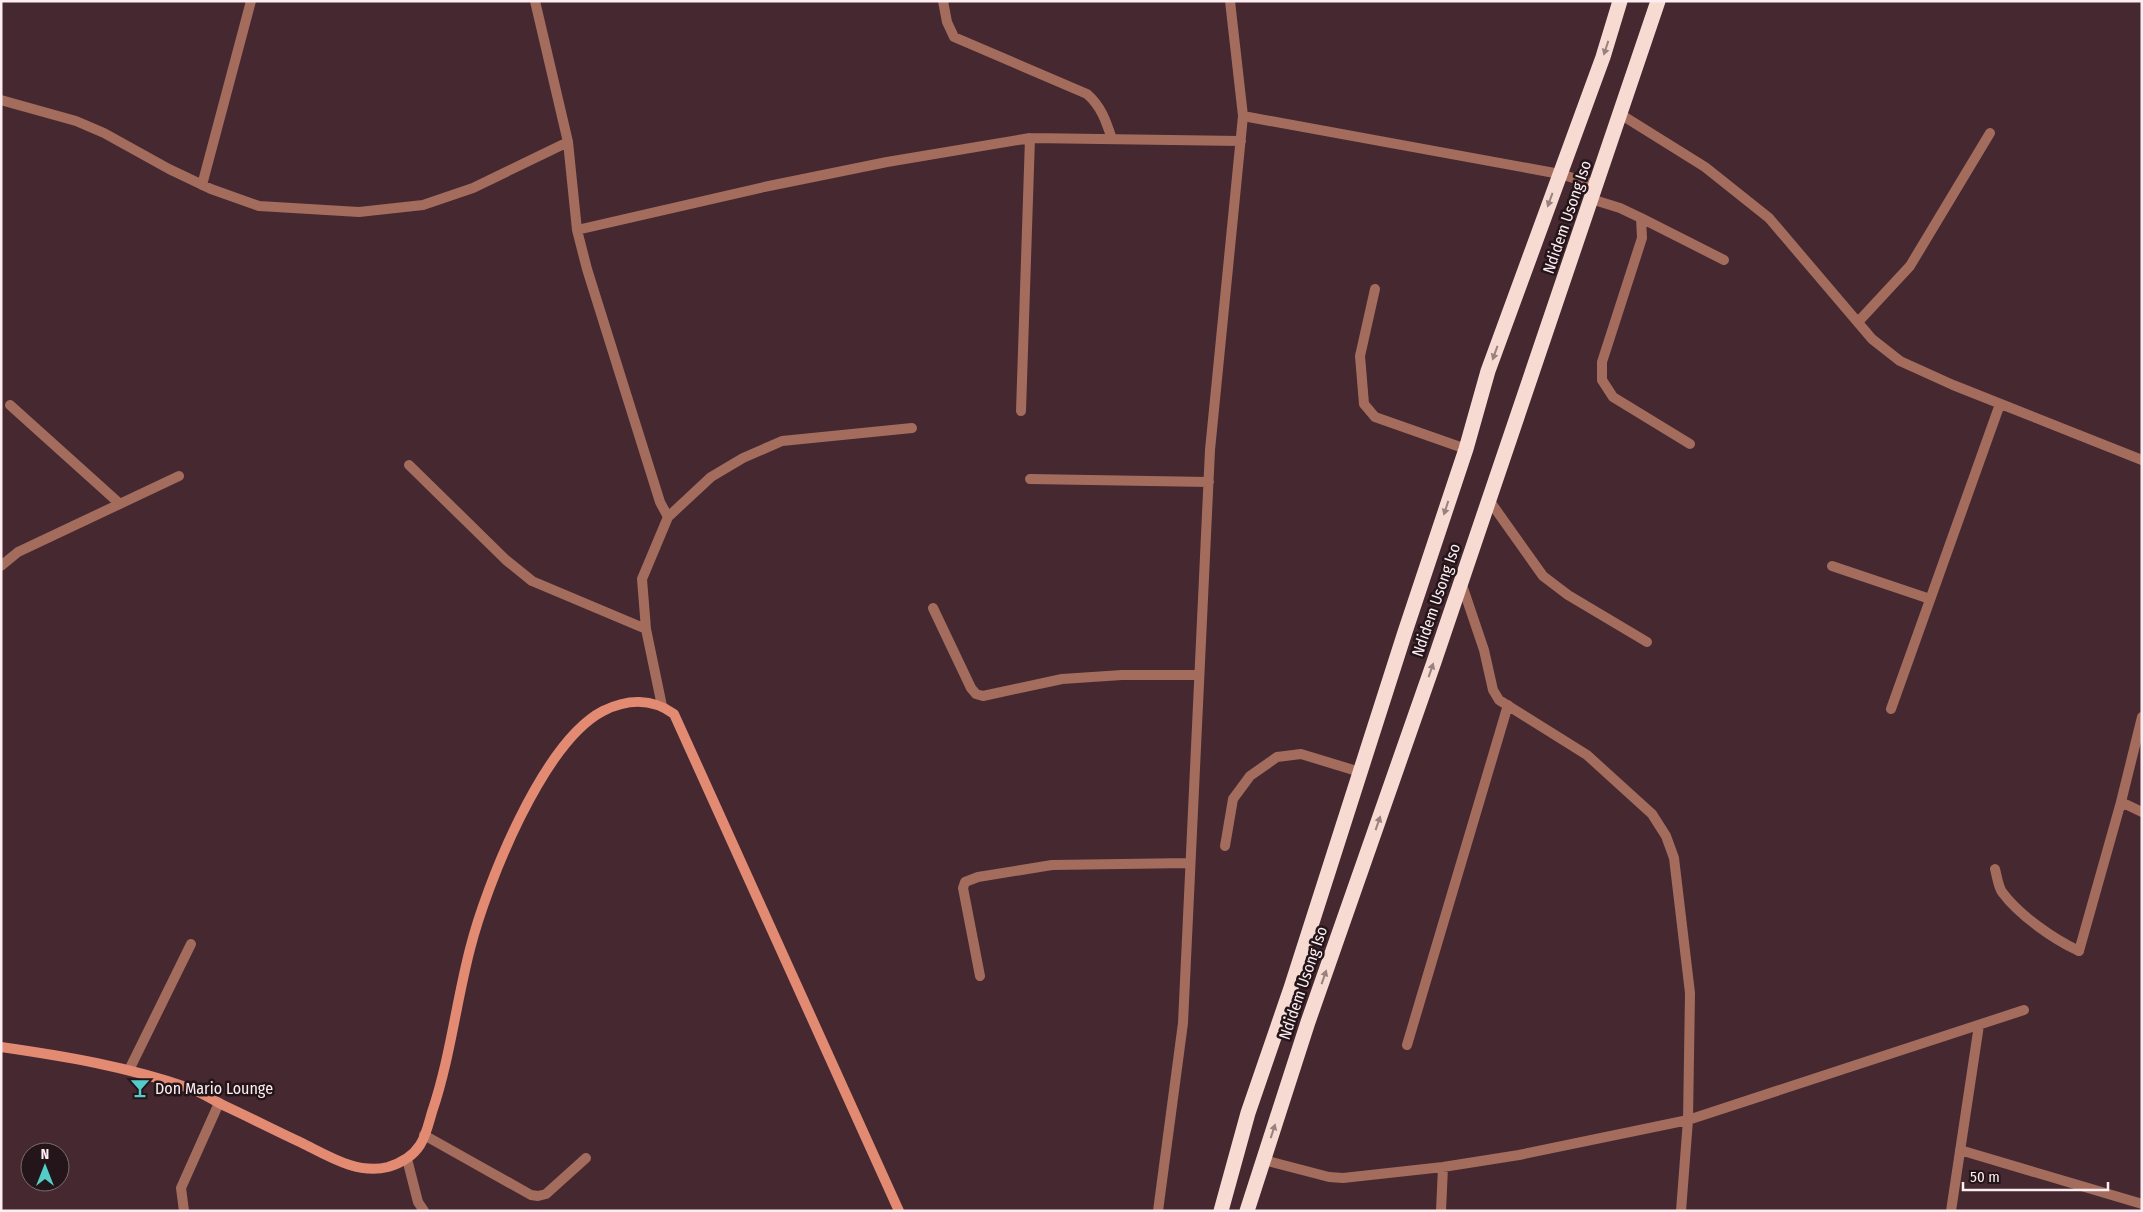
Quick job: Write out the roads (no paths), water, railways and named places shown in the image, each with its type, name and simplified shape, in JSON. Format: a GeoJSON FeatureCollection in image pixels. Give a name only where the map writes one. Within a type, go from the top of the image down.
{"type":"FeatureCollection","features":[{"type":"Feature","properties":{"kind":"highway","name":"Ndidem Usong Iso"},"geometry":{"type":"LineString","coordinates":[[1221,1211],[1248,1113],[1291,988],[1466,449],[1488,372],[1603,57],[1620,1]]}},
{"type":"Feature","properties":{"kind":"highway","name":"Ndidem Usong Iso"},"geometry":{"type":"LineString","coordinates":[[1248,1211],[1308,1022],[1489,500],[1658,1]]}},
{"type":"Feature","properties":{"kind":"street"},"geometry":{"type":"LineString","coordinates":[[202,185],[251,1]]}},
{"type":"Feature","properties":{"kind":"street"},"geometry":{"type":"LineString","coordinates":[[535,1],[568,142],[577,230],[586,269],[660,502],[668,517]]}},
{"type":"Feature","properties":{"kind":"street"},"geometry":{"type":"LineString","coordinates":[[943,1],[947,22],[954,37],[1087,94],[1096,102],[1102,112],[1112,139]]}},
{"type":"Feature","properties":{"kind":"street"},"geometry":{"type":"LineString","coordinates":[[1158,1211],[1183,1023],[1209,482],[1243,116],[1230,1]]}},
{"type":"Feature","properties":{"kind":"street"},"geometry":{"type":"LineString","coordinates":[[1,100],[76,121],[202,185],[259,206],[359,212],[423,205],[473,188],[568,142]]}},
{"type":"Feature","properties":{"kind":"street"},"geometry":{"type":"LineString","coordinates":[[1620,114],[1705,167],[1769,218],[1872,339],[1900,360],[2000,404],[2142,460]]}},
{"type":"Feature","properties":{"kind":"street"},"geometry":{"type":"LineString","coordinates":[[1243,116],[1560,174],[1620,208],[1724,260]]}},
{"type":"Feature","properties":{"kind":"street"},"geometry":{"type":"LineString","coordinates":[[1858,322],[1910,266],[1990,132]]}},
{"type":"Feature","properties":{"kind":"street"},"geometry":{"type":"LineString","coordinates":[[577,230],[764,187],[887,162],[1030,138],[1241,141]]}},
{"type":"Feature","properties":{"kind":"street"},"geometry":{"type":"LineString","coordinates":[[1021,410],[1030,138]]}},
{"type":"Feature","properties":{"kind":"street"},"geometry":{"type":"LineString","coordinates":[[1641,218],[1642,238],[1602,362],[1602,380],[1613,397],[1690,444]]}},
{"type":"Feature","properties":{"kind":"street"},"geometry":{"type":"LineString","coordinates":[[1375,290],[1360,356],[1364,404],[1375,417],[1466,449]]}},
{"type":"Feature","properties":{"kind":"street"},"geometry":{"type":"LineString","coordinates":[[1891,709],[2000,404]]}},
{"type":"Feature","properties":{"kind":"street"},"geometry":{"type":"LineString","coordinates":[[10,405],[120,504]]}},
{"type":"Feature","properties":{"kind":"street"},"geometry":{"type":"LineString","coordinates":[[662,706],[646,629],[642,579],[668,517],[710,477],[743,458],[782,441],[912,428]]}},
{"type":"Feature","properties":{"kind":"street"},"geometry":{"type":"LineString","coordinates":[[409,465],[506,560],[532,581],[646,629]]}},
{"type":"Feature","properties":{"kind":"street"},"geometry":{"type":"LineString","coordinates":[[1,566],[18,552],[179,476]]}},
{"type":"Feature","properties":{"kind":"street"},"geometry":{"type":"LineString","coordinates":[[1030,479],[1209,482]]}},
{"type":"Feature","properties":{"kind":"street"},"geometry":{"type":"LineString","coordinates":[[1489,500],[1543,576],[1568,595],[1647,642]]}},
{"type":"Feature","properties":{"kind":"street"},"geometry":{"type":"LineString","coordinates":[[1832,566],[1930,600]]}},
{"type":"Feature","properties":{"kind":"street"},"geometry":{"type":"LineString","coordinates":[[1461,581],[1484,650],[1493,690],[1499,700],[1587,756],[1652,814],[1666,836],[1674,858],[1690,993],[1688,1120],[1681,1211]]}},
{"type":"Feature","properties":{"kind":"street"},"geometry":{"type":"LineString","coordinates":[[933,608],[971,688],[976,694],[983,696],[1062,679],[1122,675],[1199,675]]}},
{"type":"Feature","properties":{"kind":"street"},"geometry":{"type":"LineString","coordinates":[[1,1047],[63,1055],[129,1070],[191,1088],[327,1156],[363,1170],[387,1167],[407,1159],[421,1144],[439,1090],[470,949],[489,888],[512,836],[549,767],[570,738],[589,718],[616,704],[639,702],[662,706],[674,714],[899,1211]]}},
{"type":"Feature","properties":{"kind":"street"},"geometry":{"type":"LineString","coordinates":[[1406,1045],[1508,706]]}},
{"type":"Feature","properties":{"kind":"street"},"geometry":{"type":"LineString","coordinates":[[1995,870],[2001,890],[2018,909],[2059,941],[2079,951],[2121,802],[2142,717]]}},
{"type":"Feature","properties":{"kind":"street"},"geometry":{"type":"LineString","coordinates":[[1225,846],[1233,799],[1250,776],[1277,757],[1300,754],[1360,772]]}},
{"type":"Feature","properties":{"kind":"street"},"geometry":{"type":"LineString","coordinates":[[2121,802],[2142,812]]}},
{"type":"Feature","properties":{"kind":"street"},"geometry":{"type":"LineString","coordinates":[[980,976],[963,888],[965,882],[978,876],[1052,865],[1190,863]]}},
{"type":"Feature","properties":{"kind":"street"},"geometry":{"type":"LineString","coordinates":[[129,1070],[191,944]]}},
{"type":"Feature","properties":{"kind":"street"},"geometry":{"type":"LineString","coordinates":[[1264,1160],[1329,1177],[1343,1178],[1444,1167],[1519,1154],[1688,1120],[2024,1010]]}},
{"type":"Feature","properties":{"kind":"street"},"geometry":{"type":"LineString","coordinates":[[1951,1211],[1979,1025]]}},
{"type":"Feature","properties":{"kind":"street"},"geometry":{"type":"LineString","coordinates":[[184,1211],[180,1188],[219,1103]]}},
{"type":"Feature","properties":{"kind":"street"},"geometry":{"type":"LineString","coordinates":[[424,1135],[531,1195],[538,1196],[546,1194],[586,1158]]}},
{"type":"Feature","properties":{"kind":"street"},"geometry":{"type":"LineString","coordinates":[[1960,1150],[2142,1204]]}},
{"type":"Feature","properties":{"kind":"street"},"geometry":{"type":"LineString","coordinates":[[407,1159],[418,1202],[424,1211]]}},
{"type":"Feature","properties":{"kind":"street"},"geometry":{"type":"LineString","coordinates":[[1441,1211],[1444,1167]]}},
{"type":"Feature","properties":{"kind":"place","name":"Don Mario Lounge"},"geometry":{"type":"Point","coordinates":[140,1088]}}]}
